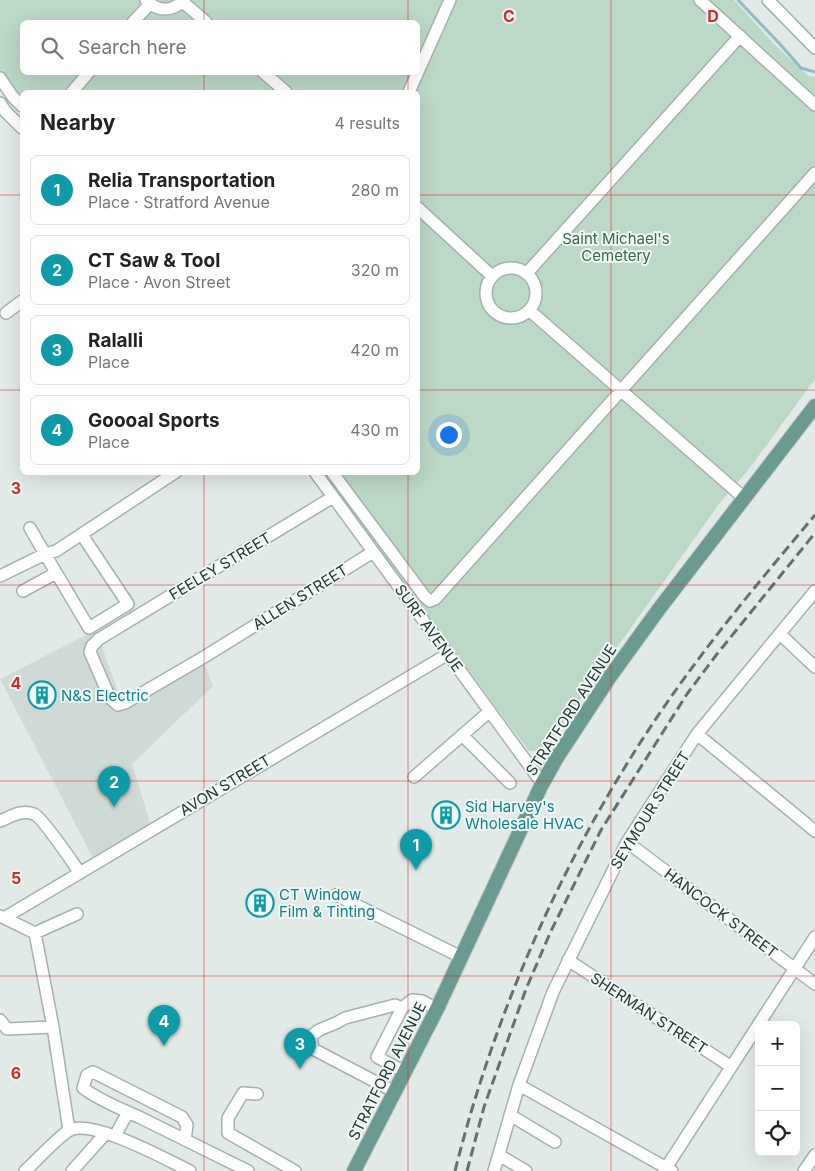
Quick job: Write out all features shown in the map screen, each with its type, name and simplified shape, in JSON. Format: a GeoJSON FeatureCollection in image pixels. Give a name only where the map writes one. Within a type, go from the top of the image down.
{"type":"FeatureCollection","features":[{"type":"Feature","properties":{"kind":"main road","name":"STRATFORD AVENUE"},"geometry":{"type":"LineString","coordinates":[[354,1171],[437,1009],[542,783],[556,759],[609,678],[659,608],[815,406]]}},
{"type":"Feature","properties":{"kind":"street"},"geometry":{"type":"LineString","coordinates":[[420,67],[450,0]]}},
{"type":"Feature","properties":{"kind":"street"},"geometry":{"type":"LineString","coordinates":[[700,0],[815,105]]}},
{"type":"Feature","properties":{"kind":"street"},"geometry":{"type":"LineString","coordinates":[[768,0],[815,48]]}},
{"type":"Feature","properties":{"kind":"street"},"geometry":{"type":"LineString","coordinates":[[134,20],[148,2],[161,10],[178,6],[183,1],[204,20]]}},
{"type":"Feature","properties":{"kind":"street"},"geometry":{"type":"LineString","coordinates":[[527,273],[740,36]]}},
{"type":"Feature","properties":{"kind":"street"},"geometry":{"type":"LineString","coordinates":[[74,90],[86,75]]}},
{"type":"Feature","properties":{"kind":"street"},"geometry":{"type":"LineString","coordinates":[[266,75],[284,90]]}},
{"type":"Feature","properties":{"kind":"street"},"geometry":{"type":"LineString","coordinates":[[410,90],[417,75]]}},
{"type":"Feature","properties":{"kind":"street"},"geometry":{"type":"LineString","coordinates":[[0,78],[20,104]]}},
{"type":"Feature","properties":{"kind":"street"},"geometry":{"type":"LineString","coordinates":[[2,110],[20,126]]}},
{"type":"Feature","properties":{"kind":"street"},"geometry":{"type":"LineString","coordinates":[[334,475],[425,597],[430,601],[435,599],[815,173]]}},
{"type":"Feature","properties":{"kind":"street"},"geometry":{"type":"LineString","coordinates":[[420,210],[492,276]]}},
{"type":"Feature","properties":{"kind":"street"},"geometry":{"type":"LineString","coordinates":[[518,268],[527,273],[533,280],[536,289],[536,299],[524,315],[513,318],[503,317],[494,311],[488,302],[486,293],[487,284],[492,276],[499,270],[518,268]]}},
{"type":"Feature","properties":{"kind":"street"},"geometry":{"type":"LineString","coordinates":[[6,313],[20,302]]}},
{"type":"Feature","properties":{"kind":"street"},"geometry":{"type":"LineString","coordinates":[[529,310],[744,498]]}},
{"type":"Feature","properties":{"kind":"street"},"geometry":{"type":"LineString","coordinates":[[0,576],[45,554],[56,551],[172,475]]}},
{"type":"Feature","properties":{"kind":"street","name":"SURF AVENUE"},"geometry":{"type":"LineString","coordinates":[[317,475],[542,783]]}},
{"type":"Feature","properties":{"kind":"street","name":"FEELEY STREET"},"geometry":{"type":"LineString","coordinates":[[228,642],[125,703],[118,705],[111,699],[90,652],[92,646],[108,634],[333,497]]}},
{"type":"Feature","properties":{"kind":"street"},"geometry":{"type":"LineString","coordinates":[[30,528],[89,628],[128,604],[86,532]]}},
{"type":"Feature","properties":{"kind":"street","name":"ALLEN STREET"},"geometry":{"type":"LineString","coordinates":[[228,642],[373,552]]}},
{"type":"Feature","properties":{"kind":"street"},"geometry":{"type":"LineString","coordinates":[[23,591],[56,573]]}},
{"type":"Feature","properties":{"kind":"street","name":"SEYMOUR STREET"},"geometry":{"type":"LineString","coordinates":[[494,1171],[519,1085],[553,992],[627,842],[697,734],[815,591]]}},
{"type":"Feature","properties":{"kind":"street"},"geometry":{"type":"LineString","coordinates":[[101,621],[108,634]]}},
{"type":"Feature","properties":{"kind":"street"},"geometry":{"type":"LineString","coordinates":[[780,634],[815,667]]}},
{"type":"Feature","properties":{"kind":"street","name":"AVON STREET"},"geometry":{"type":"LineString","coordinates":[[2,917],[80,873],[448,654]]}},
{"type":"Feature","properties":{"kind":"street"},"geometry":{"type":"LineString","coordinates":[[414,777],[490,711]]}},
{"type":"Feature","properties":{"kind":"street"},"geometry":{"type":"LineString","coordinates":[[697,734],[815,831]]}},
{"type":"Feature","properties":{"kind":"street"},"geometry":{"type":"LineString","coordinates":[[462,735],[510,783]]}},
{"type":"Feature","properties":{"kind":"street"},"geometry":{"type":"LineString","coordinates":[[0,822],[14,815],[27,812],[38,816],[80,873]]}},
{"type":"Feature","properties":{"kind":"street","name":"HANCOCK STREET"},"geometry":{"type":"LineString","coordinates":[[627,842],[815,984]]}},
{"type":"Feature","properties":{"kind":"street"},"geometry":{"type":"LineString","coordinates":[[336,895],[461,957]]}},
{"type":"Feature","properties":{"kind":"street"},"geometry":{"type":"LineString","coordinates":[[35,933],[77,914]]}},
{"type":"Feature","properties":{"kind":"street"},"geometry":{"type":"LineString","coordinates":[[2,917],[35,933]]}},
{"type":"Feature","properties":{"kind":"street"},"geometry":{"type":"LineString","coordinates":[[35,933],[69,1130]]}},
{"type":"Feature","properties":{"kind":"street"},"geometry":{"type":"LineString","coordinates":[[519,1085],[667,1170],[730,1066],[815,937]]}},
{"type":"Feature","properties":{"kind":"street","name":"SHERMAN STREET"},"geometry":{"type":"LineString","coordinates":[[568,960],[730,1066]]}},
{"type":"Feature","properties":{"kind":"street"},"geometry":{"type":"LineString","coordinates":[[405,1072],[377,1057],[402,1008],[412,1000],[422,1001],[437,1009]]}},
{"type":"Feature","properties":{"kind":"street"},"geometry":{"type":"LineString","coordinates":[[395,1092],[314,1049],[311,1036],[319,1030],[345,1018],[395,1005],[402,1008]]}},
{"type":"Feature","properties":{"kind":"street"},"geometry":{"type":"LineString","coordinates":[[0,1020],[8,1029],[52,1027]]}},
{"type":"Feature","properties":{"kind":"street"},"geometry":{"type":"LineString","coordinates":[[185,1140],[187,1125],[182,1117],[93,1072],[87,1076],[83,1088],[91,1094],[248,1171]]}},
{"type":"Feature","properties":{"kind":"street"},"geometry":{"type":"LineString","coordinates":[[257,1094],[243,1092],[228,1118],[228,1133],[295,1171]]}},
{"type":"Feature","properties":{"kind":"street"},"geometry":{"type":"LineString","coordinates":[[72,1171],[110,1135],[128,1112]]}},
{"type":"Feature","properties":{"kind":"street"},"geometry":{"type":"LineString","coordinates":[[510,1115],[555,1142]]}},
{"type":"Feature","properties":{"kind":"street"},"geometry":{"type":"LineString","coordinates":[[25,1171],[69,1130],[88,1129],[110,1135],[190,1171]]}},
{"type":"Feature","properties":{"kind":"street"},"geometry":{"type":"LineString","coordinates":[[499,1155],[526,1171]]}},
{"type":"Feature","properties":{"kind":"street"},"geometry":{"type":"LineString","coordinates":[[804,1171],[815,1155]]}},
{"type":"Feature","properties":{"kind":"shaded area"},"geometry":{"type":"Polygon","coordinates":[[[96,630],[120,698],[201,655],[213,686],[132,764],[151,826],[93,858],[0,679],[96,630]]]}},
{"type":"Feature","properties":{"kind":"green space","name":"Saint Michael's Cemetery"},"geometry":{"type":"Polygon","coordinates":[[[0,0],[734,0],[775,45],[808,76],[815,77],[815,379],[749,469],[719,504],[544,750],[529,751],[412,595],[325,475],[420,475],[420,90],[20,90],[20,112],[0,84],[0,0]]]}},
{"type":"Feature","properties":{"kind":"waterway"},"geometry":{"type":"LineString","coordinates":[[738,0],[801,68],[815,72]]}},
{"type":"Feature","properties":{"kind":"railway"},"geometry":{"type":"LineString","coordinates":[[455,1171],[473,1107],[517,980],[544,919],[606,799],[641,742],[694,665],[815,515]]}},
{"type":"Feature","properties":{"kind":"railway"},"geometry":{"type":"LineString","coordinates":[[467,1171],[484,1107],[526,989],[551,931],[601,830],[687,694],[815,533]]}},
{"type":"Feature","properties":{"kind":"place","name":"N&S Electric"},"geometry":{"type":"Point","coordinates":[42,695]}},
{"type":"Feature","properties":{"kind":"place","name":"CT Saw & Tool"},"geometry":{"type":"Point","coordinates":[114,807]}},
{"type":"Feature","properties":{"kind":"place","name":"Sid Harvey's Wholesale HVAC"},"geometry":{"type":"Point","coordinates":[446,815]}},
{"type":"Feature","properties":{"kind":"place","name":"Relia Transportation"},"geometry":{"type":"Point","coordinates":[416,870]}},
{"type":"Feature","properties":{"kind":"place","name":"CT Window Film & Tinting"},"geometry":{"type":"Point","coordinates":[260,903]}},
{"type":"Feature","properties":{"kind":"place","name":"Goooal Sports"},"geometry":{"type":"Point","coordinates":[164,1046]}},
{"type":"Feature","properties":{"kind":"place","name":"Ralalli"},"geometry":{"type":"Point","coordinates":[300,1069]}}]}
